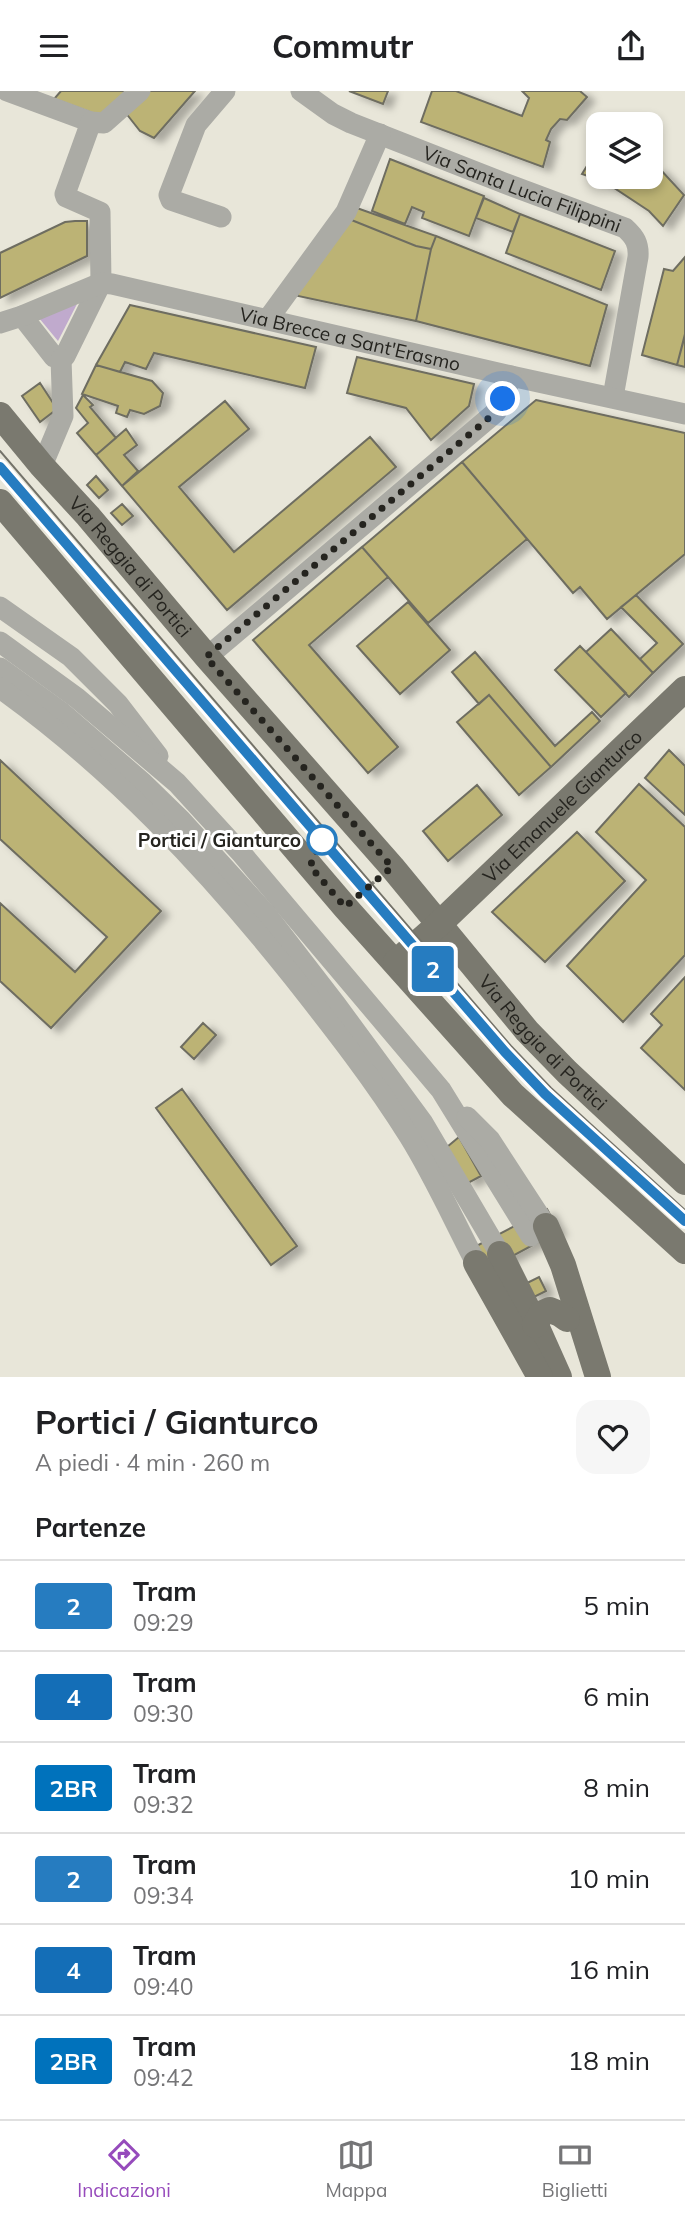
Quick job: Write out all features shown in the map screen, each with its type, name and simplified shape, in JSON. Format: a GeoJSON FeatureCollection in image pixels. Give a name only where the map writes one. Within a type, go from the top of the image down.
{"type":"FeatureCollection","features":[{"type":"Feature","properties":{"kind":"main road","name":"Via Reggia di Portici"},"geometry":{"type":"LineString","coordinates":[[0,415],[206,657],[392,867],[527,1031],[685,1182]]}},
{"type":"Feature","properties":{"kind":"main road"},"geometry":{"type":"LineString","coordinates":[[0,502],[345,907],[513,1095],[685,1251]]}},
{"type":"Feature","properties":{"kind":"main road","name":"Via Emanuele Gianturco"},"geometry":{"type":"LineString","coordinates":[[396,962],[685,689]]}},
{"type":"Feature","properties":{"kind":"main road"},"geometry":{"type":"LineString","coordinates":[[538,1231],[585,1377]]}},
{"type":"Feature","properties":{"kind":"main road"},"geometry":{"type":"LineString","coordinates":[[538,1231],[563,1265],[598,1377]]}},
{"type":"Feature","properties":{"kind":"main road"},"geometry":{"type":"LineString","coordinates":[[488,1258],[535,1325],[559,1377]]}},
{"type":"Feature","properties":{"kind":"main road"},"geometry":{"type":"LineString","coordinates":[[488,1258],[540,1377]]}},
{"type":"Feature","properties":{"kind":"main road"},"geometry":{"type":"LineString","coordinates":[[535,1325],[541,1314],[550,1310],[567,1319]]}},
{"type":"Feature","properties":{"kind":"street"},"geometry":{"type":"LineString","coordinates":[[7,91],[91,122],[104,123],[140,91]]}},
{"type":"Feature","properties":{"kind":"street"},"geometry":{"type":"LineString","coordinates":[[220,217],[171,200],[169,195],[196,125],[225,91]]}},
{"type":"Feature","properties":{"kind":"street","name":"Via Santa Lucia Filippini"},"geometry":{"type":"LineString","coordinates":[[301,91],[333,114],[625,228],[634,236],[639,247],[638,257],[613,397]]}},
{"type":"Feature","properties":{"kind":"street"},"geometry":{"type":"LineString","coordinates":[[61,359],[65,356],[101,283],[100,212],[65,195],[91,122]]}},
{"type":"Feature","properties":{"kind":"street"},"geometry":{"type":"LineString","coordinates":[[268,319],[346,212],[380,134]]}},
{"type":"Feature","properties":{"kind":"street"},"geometry":{"type":"LineString","coordinates":[[0,323],[101,283]]}},
{"type":"Feature","properties":{"kind":"street","name":"Via Brecce a Sant'Erasmo"},"geometry":{"type":"LineString","coordinates":[[101,283],[138,289],[685,414]]}},
{"type":"Feature","properties":{"kind":"street"},"geometry":{"type":"LineString","coordinates":[[22,316],[54,357],[61,359]]}},
{"type":"Feature","properties":{"kind":"street"},"geometry":{"type":"LineString","coordinates":[[42,466],[63,416],[61,359]]}},
{"type":"Feature","properties":{"kind":"street"},"geometry":{"type":"LineString","coordinates":[[206,657],[496,412],[502,405],[511,376]]}},
{"type":"Feature","properties":{"kind":"street"},"geometry":{"type":"LineString","coordinates":[[0,607],[71,657],[118,704],[177,783]]}},
{"type":"Feature","properties":{"kind":"street"},"geometry":{"type":"LineString","coordinates":[[0,642],[77,698],[177,783],[242,854],[441,1090],[538,1231]]}},
{"type":"Feature","properties":{"kind":"street"},"geometry":{"type":"LineString","coordinates":[[0,668],[61,712],[142,783],[181,820],[265,914],[423,1123],[488,1258]]}},
{"type":"Feature","properties":{"kind":"street"},"geometry":{"type":"LineString","coordinates":[[0,688],[50,724],[132,797],[247,919],[358,1060],[488,1258]]}},
{"type":"Feature","properties":{"kind":"path"},"geometry":{"type":"LineString","coordinates":[[345,907],[392,867]]}},
{"type":"Feature","properties":{"kind":"shaded area"},"geometry":{"type":"Polygon","coordinates":[[[77,304],[58,341],[39,318],[77,304]]]}},
{"type":"Feature","properties":{"kind":"building"},"geometry":{"type":"Polygon","coordinates":[[[61,91],[128,91],[100,116],[54,99],[61,91]]]}},
{"type":"Feature","properties":{"kind":"building"},"geometry":{"type":"Polygon","coordinates":[[[149,91],[195,91],[154,138],[140,131],[125,112],[149,91]]]}},
{"type":"Feature","properties":{"kind":"building"},"geometry":{"type":"Polygon","coordinates":[[[349,91],[388,91],[383,104],[349,91]]]}},
{"type":"Feature","properties":{"kind":"building"},"geometry":{"type":"Polygon","coordinates":[[[432,91],[456,91],[522,116],[529,98],[522,91],[580,91],[587,97],[567,120],[560,119],[551,129],[546,140],[550,142],[543,167],[421,122],[432,91]]]}},
{"type":"Feature","properties":{"kind":"building"},"geometry":{"type":"Polygon","coordinates":[[[390,159],[484,196],[469,236],[422,218],[424,212],[412,207],[405,224],[372,211],[390,159]]]}},
{"type":"Feature","properties":{"kind":"building"},"geometry":{"type":"Polygon","coordinates":[[[663,172],[684,195],[663,226],[649,211],[616,189],[663,189],[663,172]]]}},
{"type":"Feature","properties":{"kind":"building"},"geometry":{"type":"Polygon","coordinates":[[[484,198],[520,214],[513,232],[476,218],[484,198]]]}},
{"type":"Feature","properties":{"kind":"building"},"geometry":{"type":"Polygon","coordinates":[[[354,207],[436,236],[431,249],[416,246],[349,219],[354,207]]]}},
{"type":"Feature","properties":{"kind":"building"},"geometry":{"type":"Polygon","coordinates":[[[520,214],[615,251],[601,290],[506,253],[520,214]]]}},
{"type":"Feature","properties":{"kind":"building"},"geometry":{"type":"Polygon","coordinates":[[[349,219],[416,246],[431,249],[416,321],[298,296],[297,293],[349,219]]]}},
{"type":"Feature","properties":{"kind":"building"},"geometry":{"type":"Polygon","coordinates":[[[87,221],[87,256],[0,298],[0,253],[65,222],[87,221]]]}},
{"type":"Feature","properties":{"kind":"building"},"geometry":{"type":"Polygon","coordinates":[[[436,236],[607,305],[590,366],[416,321],[436,236]]]}},
{"type":"Feature","properties":{"kind":"building"},"geometry":{"type":"Polygon","coordinates":[[[685,257],[685,334],[677,365],[642,355],[664,269],[673,271],[685,257]]]}},
{"type":"Feature","properties":{"kind":"building"},"geometry":{"type":"Polygon","coordinates":[[[130,305],[316,347],[305,388],[154,353],[146,369],[125,362],[120,372],[96,365],[130,305]]]}},
{"type":"Feature","properties":{"kind":"building"},"geometry":{"type":"Polygon","coordinates":[[[685,339],[685,367],[677,365],[685,339]]]}},
{"type":"Feature","properties":{"kind":"building"},"geometry":{"type":"Polygon","coordinates":[[[357,357],[474,384],[469,406],[431,440],[406,408],[347,393],[357,357]]]}},
{"type":"Feature","properties":{"kind":"building"},"geometry":{"type":"Polygon","coordinates":[[[96,365],[152,381],[163,393],[160,406],[144,414],[130,410],[127,417],[116,413],[118,406],[82,394],[96,365]]]}},
{"type":"Feature","properties":{"kind":"building"},"geometry":{"type":"Polygon","coordinates":[[[40,383],[57,409],[40,422],[22,396],[40,383]]]}},
{"type":"Feature","properties":{"kind":"building"},"geometry":{"type":"Polygon","coordinates":[[[83,395],[116,438],[96,455],[77,433],[88,423],[76,408],[83,395]]]}},
{"type":"Feature","properties":{"kind":"building"},"geometry":{"type":"Polygon","coordinates":[[[536,400],[685,433],[685,554],[607,619],[580,587],[573,593],[462,462],[536,400]]]}},
{"type":"Feature","properties":{"kind":"building"},"geometry":{"type":"Polygon","coordinates":[[[225,401],[249,429],[179,487],[234,552],[370,437],[396,467],[227,610],[122,486],[225,401]]]}},
{"type":"Feature","properties":{"kind":"building"},"geometry":{"type":"Polygon","coordinates":[[[126,429],[137,445],[124,455],[138,471],[122,486],[96,455],[126,429]]]}},
{"type":"Feature","properties":{"kind":"building"},"geometry":{"type":"Polygon","coordinates":[[[462,462],[527,539],[428,623],[362,547],[462,462]]]}},
{"type":"Feature","properties":{"kind":"building"},"geometry":{"type":"Polygon","coordinates":[[[96,476],[108,490],[99,498],[87,485],[96,476]]]}},
{"type":"Feature","properties":{"kind":"building"},"geometry":{"type":"Polygon","coordinates":[[[122,504],[133,516],[122,525],[111,513],[122,504]]]}},
{"type":"Feature","properties":{"kind":"building"},"geometry":{"type":"Polygon","coordinates":[[[362,547],[388,577],[309,645],[398,747],[368,773],[253,640],[362,547]]]}},
{"type":"Feature","properties":{"kind":"building"},"geometry":{"type":"Polygon","coordinates":[[[636,595],[683,644],[653,673],[640,659],[657,643],[621,607],[636,595]]]}},
{"type":"Feature","properties":{"kind":"building"},"geometry":{"type":"Polygon","coordinates":[[[408,602],[450,650],[400,694],[357,646],[408,602]]]}},
{"type":"Feature","properties":{"kind":"building"},"geometry":{"type":"Polygon","coordinates":[[[611,629],[653,673],[629,697],[586,652],[611,629]]]}},
{"type":"Feature","properties":{"kind":"building"},"geometry":{"type":"Polygon","coordinates":[[[580,646],[626,693],[601,717],[555,670],[580,646]]]}},
{"type":"Feature","properties":{"kind":"building"},"geometry":{"type":"Polygon","coordinates":[[[475,652],[555,746],[592,712],[600,721],[551,767],[489,695],[479,704],[452,672],[475,652]]]}},
{"type":"Feature","properties":{"kind":"building"},"geometry":{"type":"Polygon","coordinates":[[[489,695],[551,767],[519,795],[457,722],[489,695]]]}},
{"type":"Feature","properties":{"kind":"building"},"geometry":{"type":"Polygon","coordinates":[[[669,750],[685,766],[685,815],[645,778],[669,750]]]}},
{"type":"Feature","properties":{"kind":"building"},"geometry":{"type":"Polygon","coordinates":[[[0,760],[161,911],[51,1028],[0,981],[0,903],[75,972],[107,937],[0,839],[0,760]]]}},
{"type":"Feature","properties":{"kind":"building"},"geometry":{"type":"Polygon","coordinates":[[[639,784],[685,827],[685,955],[623,1022],[567,966],[646,880],[596,832],[639,784]]]}},
{"type":"Feature","properties":{"kind":"building"},"geometry":{"type":"Polygon","coordinates":[[[477,785],[502,815],[448,861],[423,831],[477,785]]]}},
{"type":"Feature","properties":{"kind":"building"},"geometry":{"type":"Polygon","coordinates":[[[577,832],[625,881],[545,962],[492,912],[577,832]]]}},
{"type":"Feature","properties":{"kind":"building"},"geometry":{"type":"Polygon","coordinates":[[[685,977],[685,1090],[641,1048],[662,1025],[651,1014],[685,977]]]}},
{"type":"Feature","properties":{"kind":"building"},"geometry":{"type":"Polygon","coordinates":[[[203,1023],[216,1035],[194,1059],[181,1047],[203,1023]]]}},
{"type":"Feature","properties":{"kind":"building"},"geometry":{"type":"Polygon","coordinates":[[[182,1089],[297,1246],[271,1265],[156,1108],[182,1089]]]}},
{"type":"Feature","properties":{"kind":"building"},"geometry":{"type":"Polygon","coordinates":[[[459,1137],[481,1176],[468,1183],[447,1147],[459,1137]]]}},
{"type":"Feature","properties":{"kind":"building"},"geometry":{"type":"Polygon","coordinates":[[[547,1209],[559,1231],[475,1276],[463,1253],[547,1209]]]}},
{"type":"Feature","properties":{"kind":"building"},"geometry":{"type":"Polygon","coordinates":[[[539,1277],[546,1291],[532,1298],[525,1284],[539,1277]]]}},
{"type":"Feature","properties":{"kind":"tram line"},"geometry":{"type":"LineString","coordinates":[[0,451],[511,1046],[551,1088],[685,1210]]}},
{"type":"Feature","properties":{"kind":"tram line","name":"2"},"geometry":{"type":"LineString","coordinates":[[0,467],[505,1052],[545,1094],[685,1221]]}},
{"type":"Feature","properties":{"kind":"place","name":"Portici / Gianturco"},"geometry":{"type":"Point","coordinates":[322,840]}},
{"type":"Feature","properties":{"kind":"route"},"geometry":{"type":"LineString","coordinates":[[322,840],[310,866],[345,907],[392,867],[206,657],[496,412],[503,399]]}}]}
